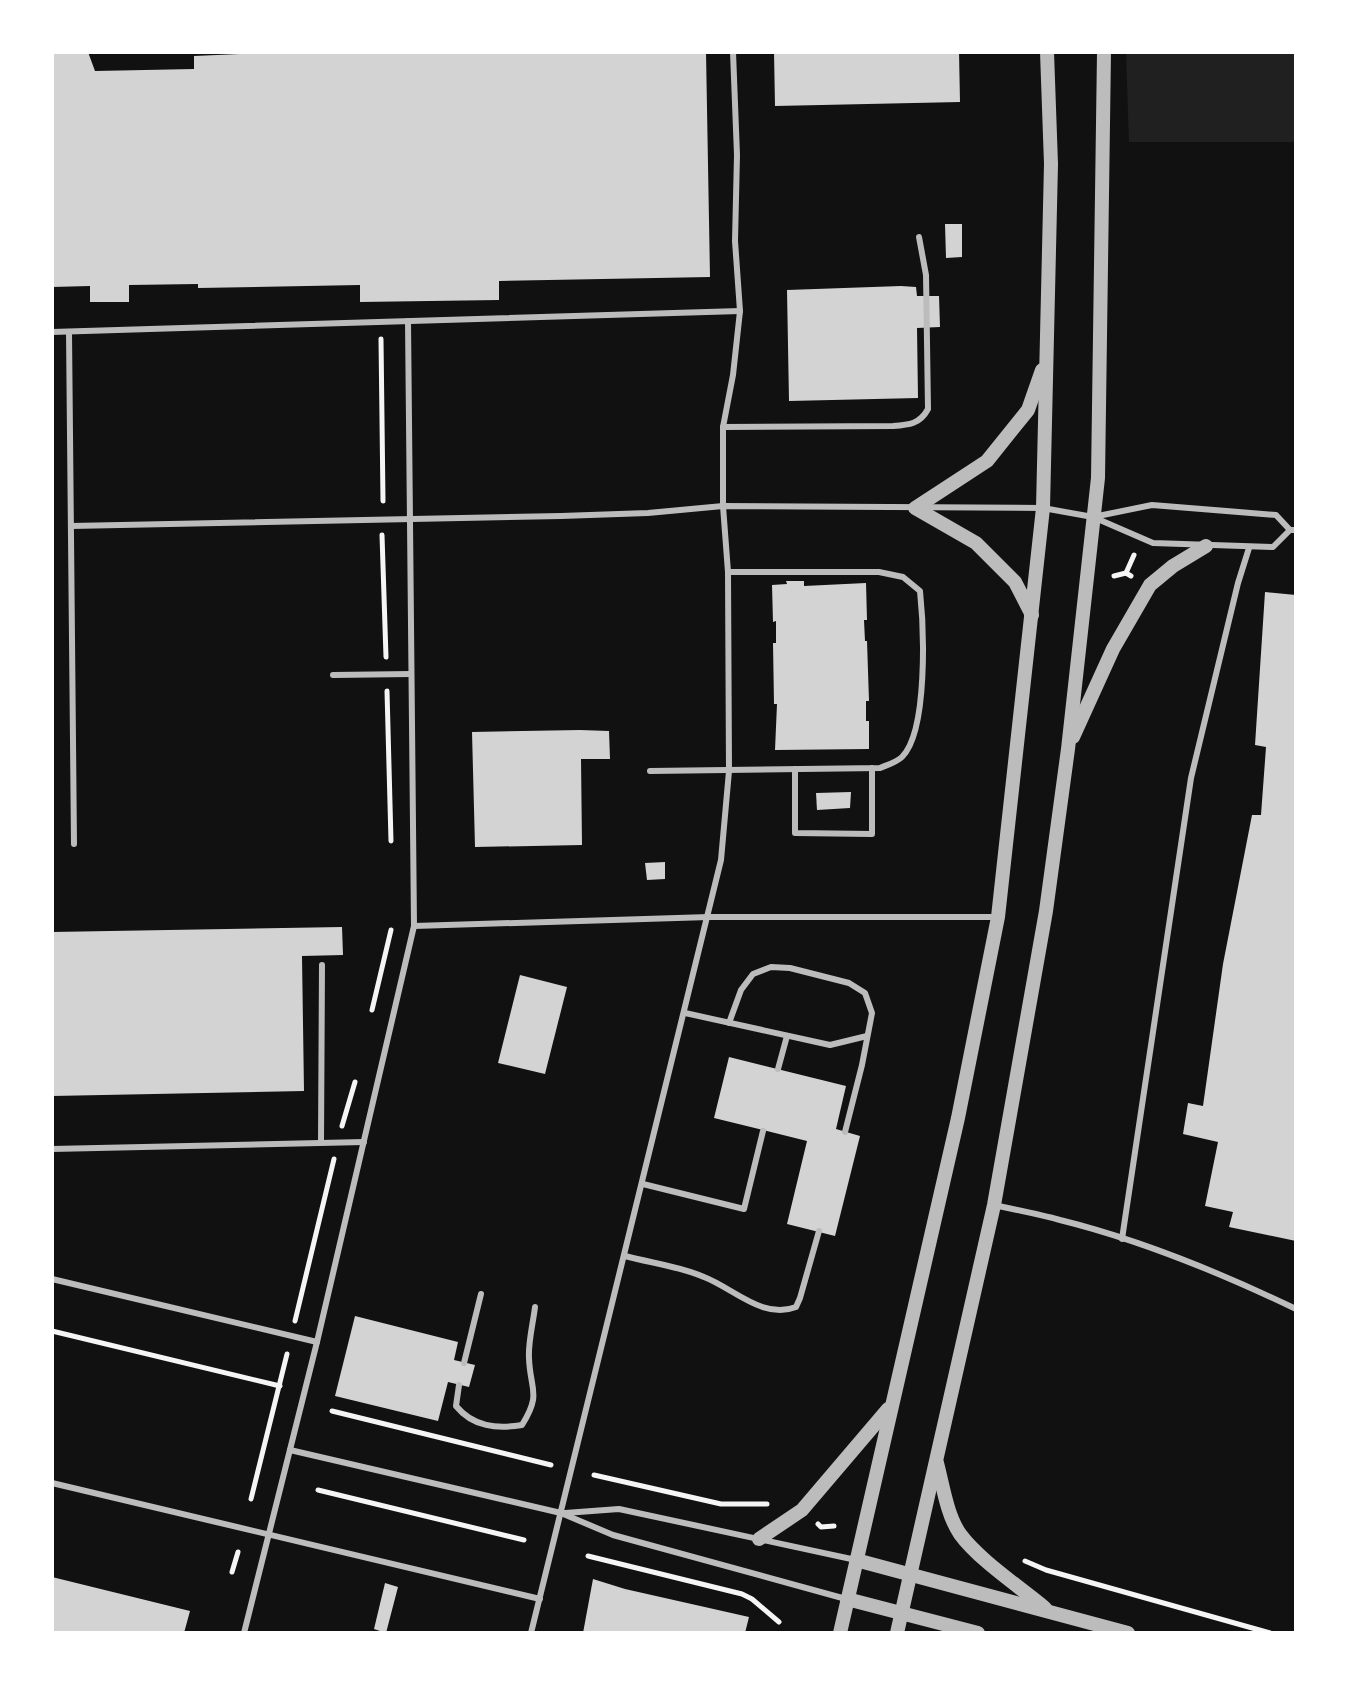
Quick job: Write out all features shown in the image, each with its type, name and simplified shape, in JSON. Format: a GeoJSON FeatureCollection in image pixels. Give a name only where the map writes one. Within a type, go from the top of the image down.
{"type":"FeatureCollection","features":[{"type":"Feature","properties":{"kind":"street"},"geometry":{"type":"LineString","coordinates":[[840,1633],[958,1118],[998,917],[1043,508],[1051,164],[1047,52]]}},
{"type":"Feature","properties":{"kind":"street"},"geometry":{"type":"LineString","coordinates":[[897,1633],[994,1205],[1046,911],[1068,749],[1098,462],[1104,52]]}},
{"type":"Feature","properties":{"kind":"street"},"geometry":{"type":"LineString","coordinates":[[1033,616],[1015,582],[976,543],[915,508],[987,461],[1028,410],[1047,355]]}},
{"type":"Feature","properties":{"kind":"street"},"geometry":{"type":"LineString","coordinates":[[1068,749],[1113,649],[1150,585],[1173,566],[1206,546]]}},
{"type":"Feature","properties":{"kind":"street"},"geometry":{"type":"LineString","coordinates":[[759,1539],[802,1510],[890,1406]]}},
{"type":"Feature","properties":{"kind":"street"},"geometry":{"type":"LineString","coordinates":[[936,1459],[960,1534],[1048,1611]]}},
{"type":"Feature","properties":{"kind":"street"},"geometry":{"type":"LineString","coordinates":[[856,1560],[1128,1633]]}},
{"type":"Feature","properties":{"kind":"street"},"geometry":{"type":"LineString","coordinates":[[847,1599],[978,1633]]}},
{"type":"Feature","properties":{"kind":"lane"},"geometry":{"type":"LineString","coordinates":[[531,1633],[721,860],[729,771],[728,572],[723,506],[723,427],[740,311],[735,241],[737,155],[733,52]]}},
{"type":"Feature","properties":{"kind":"lane"},"geometry":{"type":"LineString","coordinates":[[723,427],[893,426],[912,425],[924,417],[928,409],[926,275],[919,237]]}},
{"type":"Feature","properties":{"kind":"lane"},"geometry":{"type":"LineString","coordinates":[[52,332],[740,311]]}},
{"type":"Feature","properties":{"kind":"lane"},"geometry":{"type":"LineString","coordinates":[[244,1633],[317,1342],[414,926],[408,321]]}},
{"type":"Feature","properties":{"kind":"lane"},"geometry":{"type":"LineString","coordinates":[[69,332],[74,844]]}},
{"type":"Feature","properties":{"kind":"lane"},"geometry":{"type":"LineString","coordinates":[[71,526],[648,513],[723,506],[1043,508],[1093,517],[1153,543],[1249,548],[1273,547],[1293,530],[1276,515],[1152,505],[1093,517]]}},
{"type":"Feature","properties":{"kind":"lane"},"geometry":{"type":"LineString","coordinates":[[1122,1239],[1191,778],[1249,548]]}},
{"type":"Feature","properties":{"kind":"lane"},"geometry":{"type":"LineString","coordinates":[[650,771],[880,768],[901,758],[915,738],[919,716],[920,591],[903,577],[879,572],[728,572]]}},
{"type":"Feature","properties":{"kind":"lane"},"geometry":{"type":"LineString","coordinates":[[333,675],[411,674]]}},
{"type":"Feature","properties":{"kind":"lane"},"geometry":{"type":"LineString","coordinates":[[795,769],[795,833],[872,834],[872,768]]}},
{"type":"Feature","properties":{"kind":"lane"},"geometry":{"type":"LineString","coordinates":[[414,926],[709,917],[998,917]]}},
{"type":"Feature","properties":{"kind":"lane"},"geometry":{"type":"LineString","coordinates":[[321,1142],[322,965]]}},
{"type":"Feature","properties":{"kind":"lane"},"geometry":{"type":"LineString","coordinates":[[729,1023],[741,990],[753,974],[771,967],[790,968],[849,983],[865,993],[872,1013],[845,1132]]}},
{"type":"Feature","properties":{"kind":"lane"},"geometry":{"type":"LineString","coordinates":[[685,1013],[830,1045],[867,1036]]}},
{"type":"Feature","properties":{"kind":"lane"},"geometry":{"type":"LineString","coordinates":[[778,1069],[787,1036]]}},
{"type":"Feature","properties":{"kind":"lane"},"geometry":{"type":"LineString","coordinates":[[643,1184],[744,1209],[763,1131]]}},
{"type":"Feature","properties":{"kind":"lane"},"geometry":{"type":"LineString","coordinates":[[52,1149],[364,1142]]}},
{"type":"Feature","properties":{"kind":"lane"},"geometry":{"type":"LineString","coordinates":[[994,1205],[1059,1219],[1122,1239],[1205,1268],[1296,1309]]}},
{"type":"Feature","properties":{"kind":"lane"},"geometry":{"type":"LineString","coordinates":[[625,1256],[706,1277],[745,1300],[786,1311],[796,1307],[800,1298],[819,1231]]}},
{"type":"Feature","properties":{"kind":"lane"},"geometry":{"type":"LineString","coordinates":[[52,1279],[317,1342]]}},
{"type":"Feature","properties":{"kind":"lane"},"geometry":{"type":"LineString","coordinates":[[464,1363],[481,1294]]}},
{"type":"Feature","properties":{"kind":"lane"},"geometry":{"type":"LineString","coordinates":[[459,1385],[456,1406],[465,1417],[500,1429],[522,1425],[532,1408],[534,1382],[529,1360],[535,1307]]}},
{"type":"Feature","properties":{"kind":"lane"},"geometry":{"type":"LineString","coordinates":[[290,1450],[561,1513],[613,1535],[847,1599]]}},
{"type":"Feature","properties":{"kind":"lane"},"geometry":{"type":"LineString","coordinates":[[52,1483],[540,1599]]}},
{"type":"Feature","properties":{"kind":"lane"},"geometry":{"type":"LineString","coordinates":[[561,1513],[619,1509],[856,1560]]}},
{"type":"Feature","properties":{"kind":"path"},"geometry":{"type":"LineString","coordinates":[[381,322],[391,843]]}},
{"type":"Feature","properties":{"kind":"path"},"geometry":{"type":"LineString","coordinates":[[1126,573],[1134,554]]}},
{"type":"Feature","properties":{"kind":"path"},"geometry":{"type":"LineString","coordinates":[[1114,576],[1126,573],[1136,579]]}},
{"type":"Feature","properties":{"kind":"path"},"geometry":{"type":"LineString","coordinates":[[371,1014],[394,919]]}},
{"type":"Feature","properties":{"kind":"path"},"geometry":{"type":"LineString","coordinates":[[299,1304],[358,1069]]}},
{"type":"Feature","properties":{"kind":"path"},"geometry":{"type":"LineString","coordinates":[[52,1331],[282,1386]]}},
{"type":"Feature","properties":{"kind":"path"},"geometry":{"type":"LineString","coordinates":[[251,1499],[287,1357]]}},
{"type":"Feature","properties":{"kind":"path"},"geometry":{"type":"LineString","coordinates":[[332,1411],[551,1465]]}},
{"type":"Feature","properties":{"kind":"path"},"geometry":{"type":"LineString","coordinates":[[594,1475],[721,1504],[745,1506],[776,1503]]}},
{"type":"Feature","properties":{"kind":"path"},"geometry":{"type":"LineString","coordinates":[[318,1490],[524,1540]]}},
{"type":"Feature","properties":{"kind":"path"},"geometry":{"type":"LineString","coordinates":[[821,1527],[834,1526]]}},
{"type":"Feature","properties":{"kind":"path"},"geometry":{"type":"LineString","coordinates":[[232,1572],[238,1552]]}},
{"type":"Feature","properties":{"kind":"path"},"geometry":{"type":"LineString","coordinates":[[588,1556],[742,1594],[779,1622]]}},
{"type":"Feature","properties":{"kind":"path"},"geometry":{"type":"LineString","coordinates":[[1012,1556],[1046,1570],[1270,1633]]}},
{"type":"Feature","properties":{"kind":"shaded area"},"geometry":{"type":"Polygon","coordinates":[[[1126,52],[1296,52],[1296,142],[1129,142],[1126,52]]]}},
{"type":"Feature","properties":{"kind":"building"},"geometry":{"type":"Polygon","coordinates":[[[52,52],[88,52],[95,71],[194,69],[194,56],[288,52],[706,52],[710,277],[499,281],[499,300],[360,302],[360,285],[198,288],[198,284],[129,285],[129,302],[90,302],[90,286],[52,287],[52,52]]]}},
{"type":"Feature","properties":{"kind":"building"},"geometry":{"type":"Polygon","coordinates":[[[774,52],[959,52],[960,102],[775,106],[774,52]]]}},
{"type":"Feature","properties":{"kind":"building"},"geometry":{"type":"Polygon","coordinates":[[[945,224],[962,224],[962,257],[946,258],[945,224]]]}},
{"type":"Feature","properties":{"kind":"building"},"geometry":{"type":"Polygon","coordinates":[[[916,287],[917,296],[939,296],[940,327],[917,328],[918,398],[789,401],[787,290],[916,287]]]}},
{"type":"Feature","properties":{"kind":"building"},"geometry":{"type":"Polygon","coordinates":[[[786,581],[804,581],[804,586],[866,583],[867,620],[864,620],[869,749],[775,750],[777,704],[774,704],[773,643],[776,643],[776,621],[773,622],[772,585],[787,584],[786,581]]]}},
{"type":"Feature","properties":{"kind":"building"},"geometry":{"type":"Polygon","coordinates":[[[1265,592],[1296,595],[1296,1241],[1229,1227],[1233,1212],[1205,1206],[1218,1142],[1183,1134],[1188,1103],[1203,1106],[1223,964],[1252,815],[1261,815],[1266,747],[1255,745],[1265,592]]]}},
{"type":"Feature","properties":{"kind":"building"},"geometry":{"type":"Polygon","coordinates":[[[609,731],[610,759],[581,759],[582,845],[475,847],[472,732],[609,731]]]}},
{"type":"Feature","properties":{"kind":"building"},"geometry":{"type":"Polygon","coordinates":[[[851,792],[850,808],[817,810],[816,793],[851,792]]]}},
{"type":"Feature","properties":{"kind":"building"},"geometry":{"type":"Polygon","coordinates":[[[665,862],[665,879],[647,880],[645,863],[665,862]]]}},
{"type":"Feature","properties":{"kind":"building"},"geometry":{"type":"Polygon","coordinates":[[[342,927],[343,955],[302,956],[304,1091],[52,1096],[52,932],[342,927]]]}},
{"type":"Feature","properties":{"kind":"building"},"geometry":{"type":"Polygon","coordinates":[[[520,975],[567,987],[545,1074],[498,1063],[520,975]]]}},
{"type":"Feature","properties":{"kind":"building"},"geometry":{"type":"Polygon","coordinates":[[[729,1057],[846,1086],[836,1129],[860,1136],[835,1236],[787,1224],[807,1141],[714,1118],[729,1057]]]}},
{"type":"Feature","properties":{"kind":"building"},"geometry":{"type":"Polygon","coordinates":[[[355,1316],[458,1342],[454,1360],[475,1365],[469,1387],[448,1382],[438,1421],[335,1396],[355,1316]]]}},
{"type":"Feature","properties":{"kind":"building"},"geometry":{"type":"Polygon","coordinates":[[[52,1577],[190,1611],[184,1633],[52,1633],[52,1577]]]}},
{"type":"Feature","properties":{"kind":"building"},"geometry":{"type":"Polygon","coordinates":[[[593,1579],[749,1617],[745,1633],[583,1633],[593,1579]]]}},
{"type":"Feature","properties":{"kind":"building"},"geometry":{"type":"Polygon","coordinates":[[[385,1583],[398,1587],[386,1633],[374,1629],[385,1583]]]}}]}
